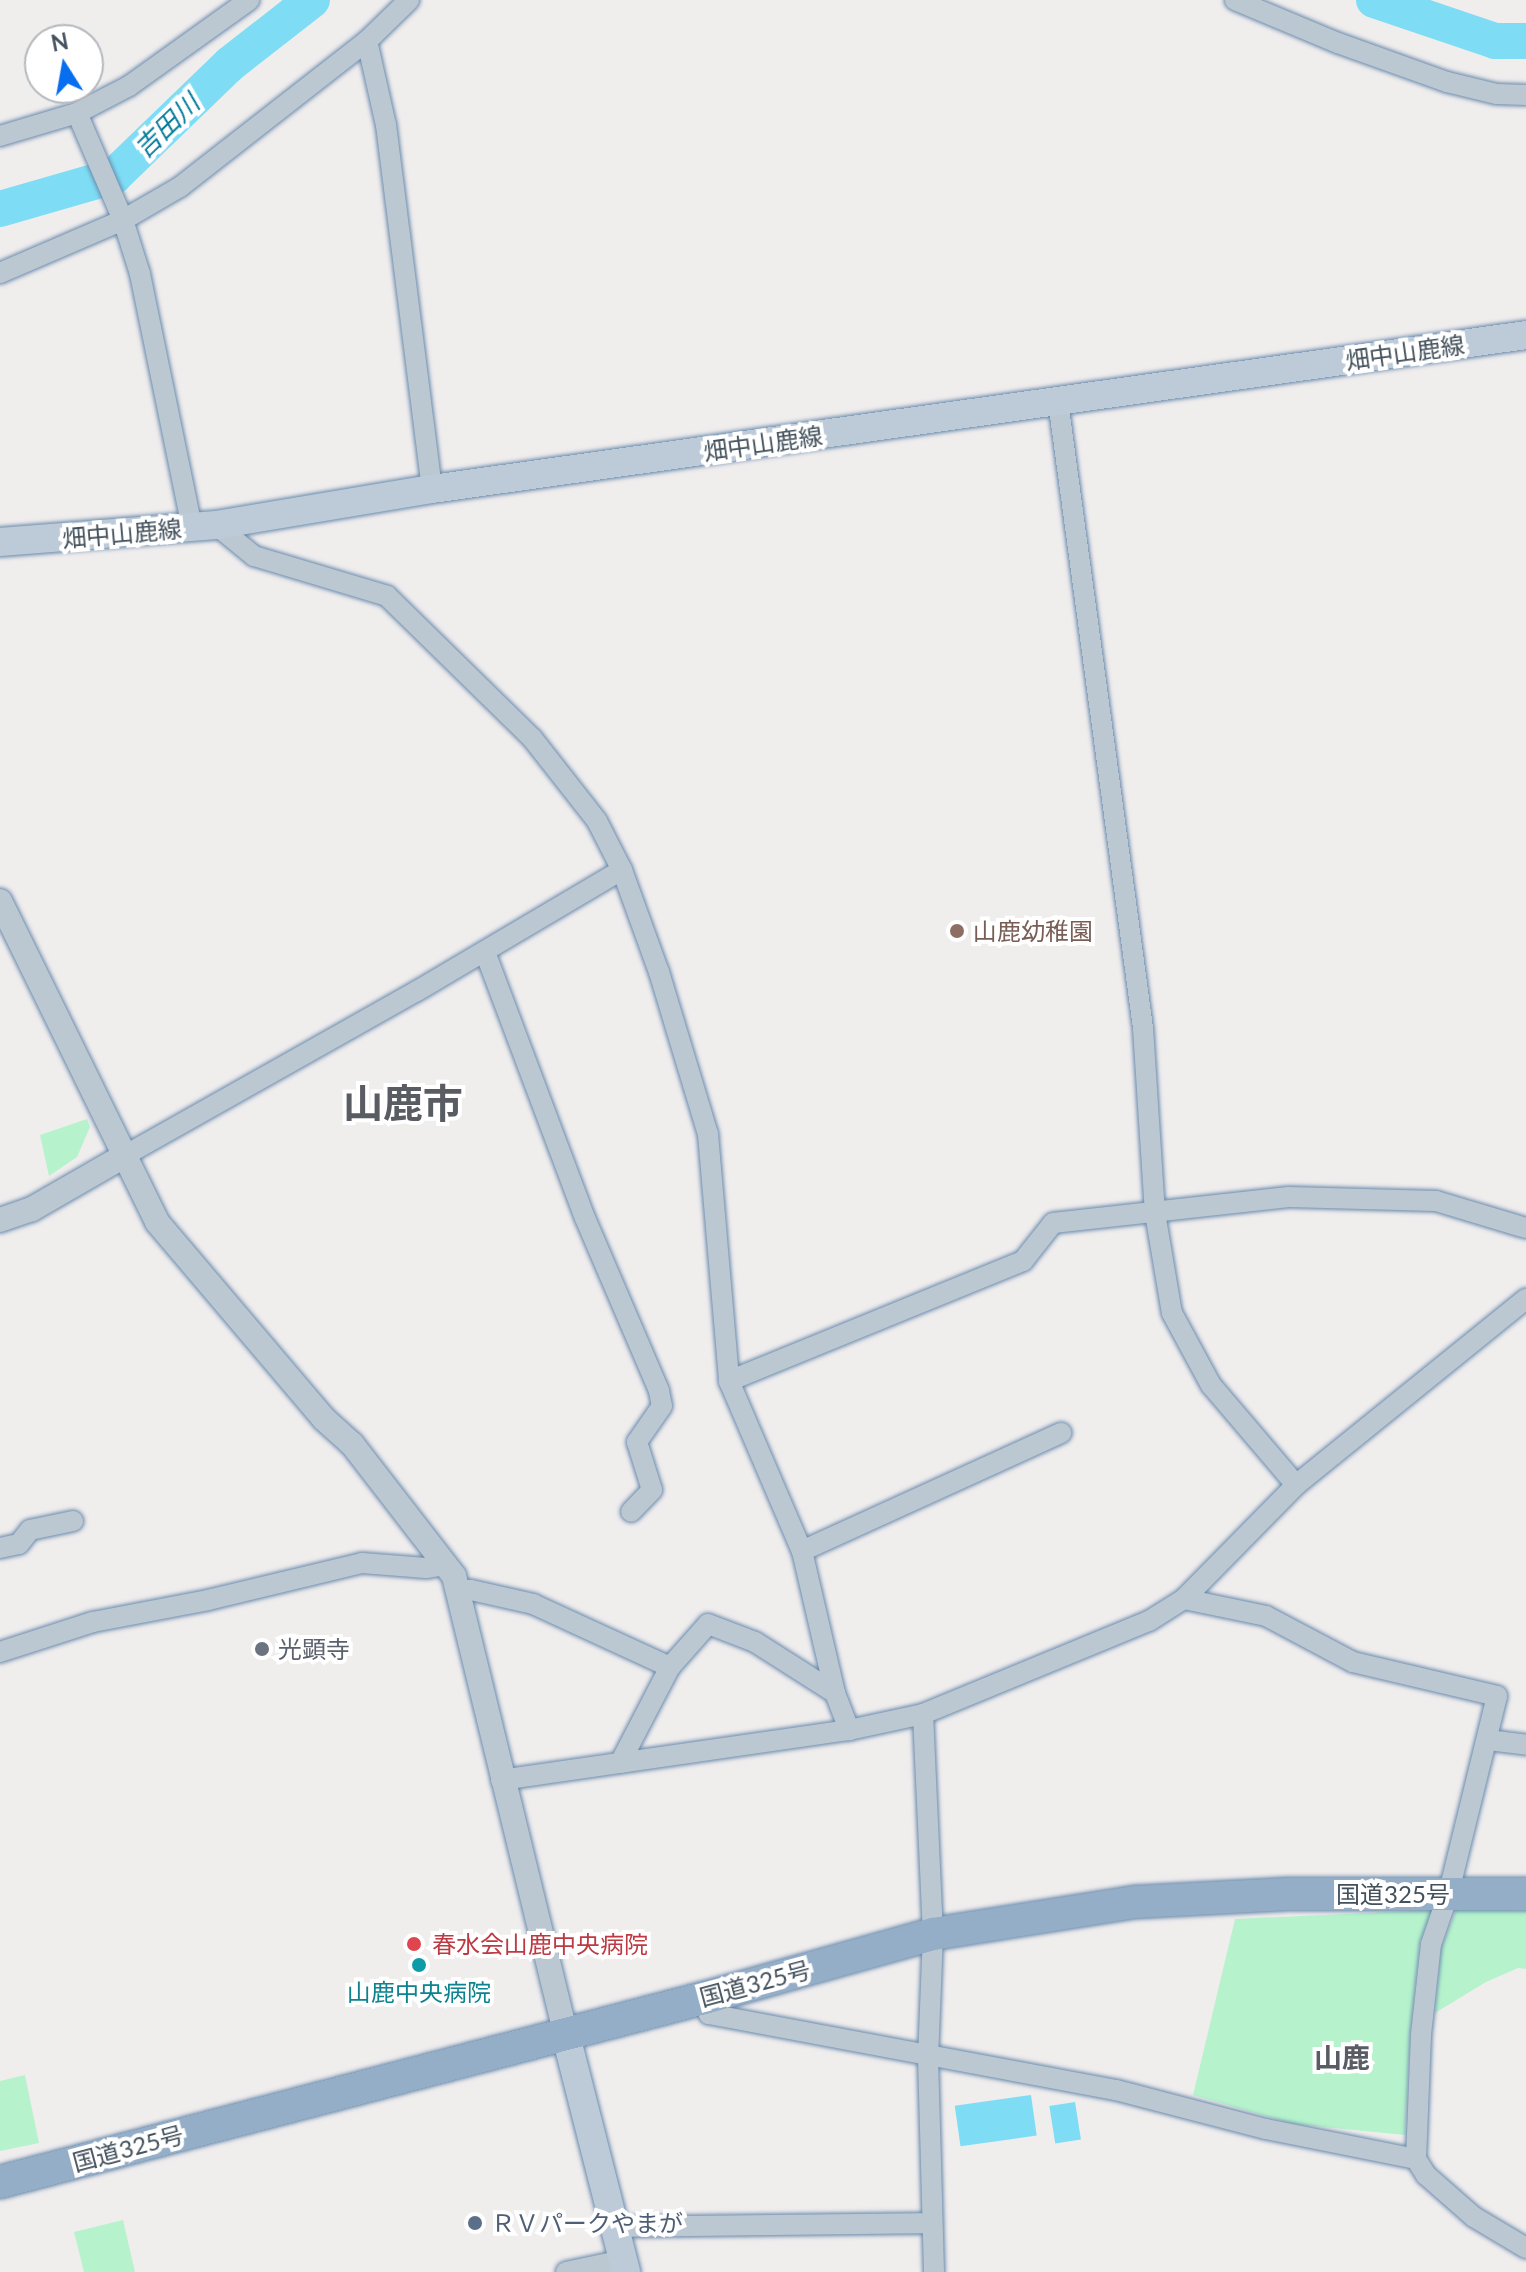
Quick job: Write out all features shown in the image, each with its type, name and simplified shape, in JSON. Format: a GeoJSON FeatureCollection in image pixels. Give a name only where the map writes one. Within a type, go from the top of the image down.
{"type":"FeatureCollection","features":[{"type":"Feature","properties":{"kind":"highway","name":"国道325号"},"geometry":{"type":"LineString","coordinates":[[0,2182],[704,1998],[933,1934],[1136,1902],[1288,1894],[1526,1894]]}},
{"type":"Feature","properties":{"kind":"main road","name":"畑中山鹿線"},"geometry":{"type":"LineString","coordinates":[[0,542],[204,526],[432,489],[1526,335]]}},
{"type":"Feature","properties":{"kind":"main road"},"geometry":{"type":"LineString","coordinates":[[565,2032],[624,2266]]}},
{"type":"Feature","properties":{"kind":"street"},"geometry":{"type":"LineString","coordinates":[[0,136],[77,113],[129,86],[249,0]]}},
{"type":"Feature","properties":{"kind":"street"},"geometry":{"type":"LineString","coordinates":[[0,273],[123,220],[180,187],[367,41],[409,0]]}},
{"type":"Feature","properties":{"kind":"street"},"geometry":{"type":"LineString","coordinates":[[1235,0],[1338,43],[1447,82],[1497,94],[1526,95]]}},
{"type":"Feature","properties":{"kind":"street"},"geometry":{"type":"LineString","coordinates":[[367,41],[386,125],[432,489]]}},
{"type":"Feature","properties":{"kind":"street"},"geometry":{"type":"LineString","coordinates":[[77,113],[123,220],[140,274],[204,526],[254,556],[387,596],[532,738],[597,821],[622,870],[659,972],[708,1134],[729,1381],[802,1551],[835,1693],[849,1730]]}},
{"type":"Feature","properties":{"kind":"street"},"geometry":{"type":"LineString","coordinates":[[1058,401],[1143,1028],[1155,1213],[1172,1313],[1211,1385],[1257,1444],[1296,1485]]}},
{"type":"Feature","properties":{"kind":"street"},"geometry":{"type":"LineString","coordinates":[[0,1220],[32,1209],[485,952],[622,870]]}},
{"type":"Feature","properties":{"kind":"street"},"geometry":{"type":"LineString","coordinates":[[0,901],[157,1222],[324,1419],[352,1444],[446,1565],[459,1590],[501,1780],[565,2032]]}},
{"type":"Feature","properties":{"kind":"street"},"geometry":{"type":"LineString","coordinates":[[485,952],[585,1218],[659,1391],[662,1406],[637,1442],[652,1490],[631,1512]]}},
{"type":"Feature","properties":{"kind":"street"},"geometry":{"type":"LineString","coordinates":[[729,1381],[1023,1261],[1053,1223],[1289,1197],[1436,1201],[1526,1228]]}},
{"type":"Feature","properties":{"kind":"street"},"geometry":{"type":"LineString","coordinates":[[501,1780],[849,1730],[923,1714],[1149,1621],[1184,1599],[1296,1485],[1526,1299]]}},
{"type":"Feature","properties":{"kind":"street"},"geometry":{"type":"LineString","coordinates":[[802,1551],[1061,1433]]}},
{"type":"Feature","properties":{"kind":"street"},"geometry":{"type":"LineString","coordinates":[[0,1548],[19,1544],[30,1530],[73,1521]]}},
{"type":"Feature","properties":{"kind":"street"},"geometry":{"type":"LineString","coordinates":[[0,1652],[93,1622],[208,1600],[362,1563],[426,1568],[446,1565]]}},
{"type":"Feature","properties":{"kind":"street"},"geometry":{"type":"LineString","coordinates":[[459,1590],[533,1604],[670,1667]]}},
{"type":"Feature","properties":{"kind":"street"},"geometry":{"type":"LineString","coordinates":[[1184,1599],[1266,1616],[1353,1662],[1497,1696],[1448,1895],[1431,1944],[1421,2035],[1416,2159],[1426,2175],[1474,2217],[1526,2248]]}},
{"type":"Feature","properties":{"kind":"street"},"geometry":{"type":"LineString","coordinates":[[620,1763],[670,1667],[708,1624],[755,1642],[835,1693]]}},
{"type":"Feature","properties":{"kind":"street"},"geometry":{"type":"LineString","coordinates":[[923,1714],[933,1934],[928,2057],[934,2272]]}},
{"type":"Feature","properties":{"kind":"street"},"geometry":{"type":"LineString","coordinates":[[1488,1740],[1526,1745]]}},
{"type":"Feature","properties":{"kind":"street"},"geometry":{"type":"LineString","coordinates":[[704,1998],[709,2014],[1116,2090],[1266,2129],[1416,2159]]}},
{"type":"Feature","properties":{"kind":"street"},"geometry":{"type":"LineString","coordinates":[[615,2227],[932,2223]]}},
{"type":"Feature","properties":{"kind":"street"},"geometry":{"type":"LineString","coordinates":[[566,2272],[624,2266]]}},
{"type":"Feature","properties":{"kind":"green space"},"geometry":{"type":"Polygon","coordinates":[[[87,1119],[90,1127],[77,1157],[49,1176],[40,1135],[87,1119]]]}},
{"type":"Feature","properties":{"kind":"green space"},"geometry":{"type":"Polygon","coordinates":[[[1457,1908],[1526,1911],[1526,1969],[1518,1968],[1486,1982],[1435,2013],[1441,1948],[1457,1908]]]}},
{"type":"Feature","properties":{"kind":"green space"},"geometry":{"type":"Polygon","coordinates":[[[1432,1910],[1420,1942],[1410,2034],[1405,2135],[1293,2124],[1193,2095],[1235,1919],[1432,1910]]]}},
{"type":"Feature","properties":{"kind":"green space"},"geometry":{"type":"Polygon","coordinates":[[[25,2075],[39,2143],[0,2151],[0,2081],[25,2075]]]}},
{"type":"Feature","properties":{"kind":"green space"},"geometry":{"type":"Polygon","coordinates":[[[123,2220],[135,2272],[84,2272],[74,2232],[123,2220]]]}},
{"type":"Feature","properties":{"kind":"water"},"geometry":{"type":"Polygon","coordinates":[[[1031,2095],[1037,2136],[960,2146],[955,2106],[1031,2095]]]}},
{"type":"Feature","properties":{"kind":"water"},"geometry":{"type":"Polygon","coordinates":[[[1075,2102],[1081,2140],[1055,2144],[1049,2106],[1075,2102]]]}},
{"type":"Feature","properties":{"kind":"waterway","name":"吉田川"},"geometry":{"type":"LineString","coordinates":[[0,209],[114,176],[230,64],[312,0]]}},
{"type":"Feature","properties":{"kind":"waterway","name":"吉田川"},"geometry":{"type":"LineString","coordinates":[[1374,0],[1495,41],[1526,41]]}},
{"type":"Feature","properties":{"kind":"place","name":"山鹿幼稚園"},"geometry":{"type":"Point","coordinates":[957,931]}},
{"type":"Feature","properties":{"kind":"place","name":"光顕寺"},"geometry":{"type":"Point","coordinates":[262,1649]}},
{"type":"Feature","properties":{"kind":"place","name":"春水会山鹿中央病院"},"geometry":{"type":"Point","coordinates":[414,1944]}},
{"type":"Feature","properties":{"kind":"place","name":"山鹿中央病院"},"geometry":{"type":"Point","coordinates":[419,1965]}},
{"type":"Feature","properties":{"kind":"place","name":"ＲＶパークやまが"},"geometry":{"type":"Point","coordinates":[475,2223]}},
{"type":"Feature","properties":{"kind":"district","name":"山鹿市"},"geometry":{"type":"Point","coordinates":[403,1103]}},
{"type":"Feature","properties":{"kind":"district","name":"山鹿"},"geometry":{"type":"Point","coordinates":[1342,2057]}}]}
